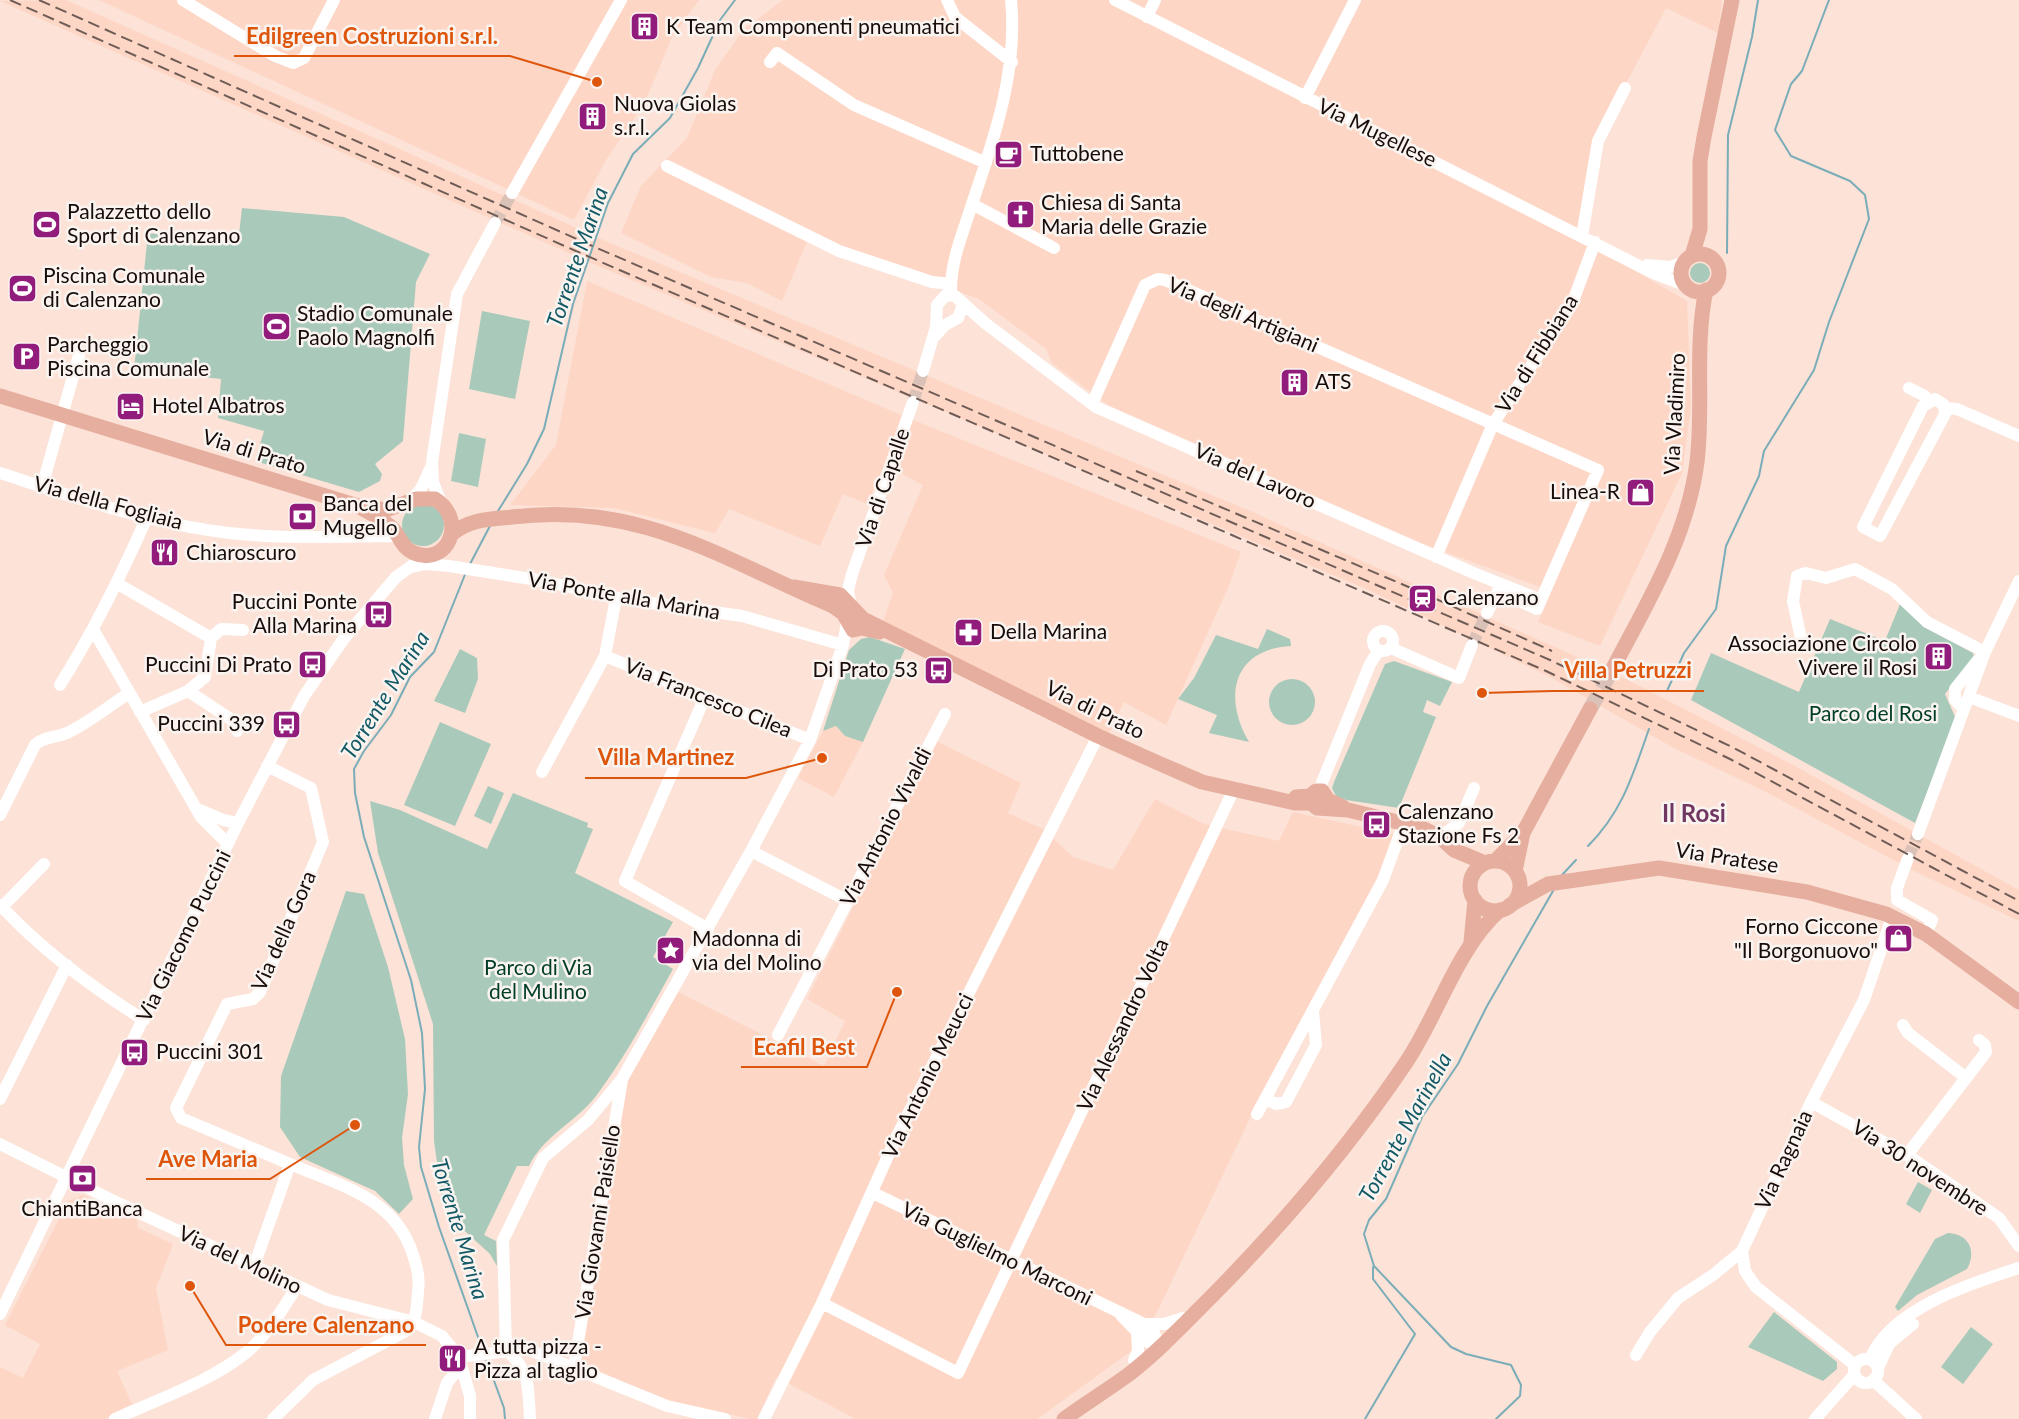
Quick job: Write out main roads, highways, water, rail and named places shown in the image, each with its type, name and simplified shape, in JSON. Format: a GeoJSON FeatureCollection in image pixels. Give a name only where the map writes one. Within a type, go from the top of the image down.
{"type":"FeatureCollection","features":[{"type":"Feature","properties":{"kind":"main road"},"geometry":{"type":"LineString","coordinates":[[1700,229],[1718,267],[1718,278],[1706,290],[1689,288],[1681,273],[1700,229],[1702,145],[1732,0]]}},
{"type":"Feature","properties":{"kind":"main road"},"geometry":{"type":"LineString","coordinates":[[1688,259],[1702,254],[1712,258]]}},
{"type":"Feature","properties":{"kind":"main road","name":"Via Vladimiro"},"geometry":{"type":"LineString","coordinates":[[1689,288],[1700,321]]}},
{"type":"Feature","properties":{"kind":"main road","name":"Via Vladimiro"},"geometry":{"type":"LineString","coordinates":[[1611,672],[1665,569],[1688,505],[1699,446],[1700,321],[1706,290]]}},
{"type":"Feature","properties":{"kind":"main road","name":"Via di Prato"},"geometry":{"type":"LineString","coordinates":[[0,396],[358,506],[386,510],[426,498],[483,520]]}},
{"type":"Feature","properties":{"kind":"main road"},"geometry":{"type":"LineString","coordinates":[[398,538],[397,516],[406,504]]}},
{"type":"Feature","properties":{"kind":"main road","name":"Via di Prato"},"geometry":{"type":"LineString","coordinates":[[358,506],[380,519],[413,553],[427,555],[443,548],[452,534],[470,522],[531,515],[570,514],[626,522],[669,533],[712,549],[794,587],[834,600],[843,613],[857,625],[897,636],[1098,736],[1202,782],[1295,803],[1318,799],[1348,810],[1404,823],[1440,837],[1454,850],[1473,893]]}},
{"type":"Feature","properties":{"kind":"main road"},"geometry":{"type":"LineString","coordinates":[[445,507],[453,524],[452,534]]}},
{"type":"Feature","properties":{"kind":"main road","name":"Via di Prato"},"geometry":{"type":"LineString","coordinates":[[834,600],[840,595],[850,603],[857,625]]}},
{"type":"Feature","properties":{"kind":"main road"},"geometry":{"type":"LineString","coordinates":[[1100,1393],[1134,1360],[1212,1296],[1288,1217],[1335,1160],[1406,1064],[1428,1027],[1470,945],[1520,891],[1516,872],[1523,833],[1590,709]]}},
{"type":"Feature","properties":{"kind":"main road"},"geometry":{"type":"LineString","coordinates":[[1470,945],[1473,875],[1523,833]]}},
{"type":"Feature","properties":{"kind":"main road","name":"Via di Prato"},"geometry":{"type":"LineString","coordinates":[[1454,850],[1490,862],[1503,862],[1516,872],[1553,883]]}},
{"type":"Feature","properties":{"kind":"main road","name":"Via Pratese"},"geometry":{"type":"LineString","coordinates":[[1553,883],[1640,869],[1680,870],[1807,892],[1889,915],[1926,934],[2019,1002]]}},
{"type":"Feature","properties":{"kind":"main road"},"geometry":{"type":"LineString","coordinates":[[1473,893],[1489,909],[1505,908],[1553,883]]}},
{"type":"Feature","properties":{"kind":"main road"},"geometry":{"type":"LineString","coordinates":[[1064,1419],[1128,1375],[1183,1318],[1212,1296]]}},
{"type":"Feature","properties":{"kind":"waterway","name":"Torrente Marina"},"geometry":{"type":"LineString","coordinates":[[498,511],[527,464],[544,429],[573,304],[608,203],[633,154],[670,118],[698,68],[720,20],[735,0]]}},
{"type":"Feature","properties":{"kind":"waterway"},"geometry":{"type":"LineString","coordinates":[[1727,253],[1728,135],[1752,37],[1758,0]]}},
{"type":"Feature","properties":{"kind":"waterway","name":"Torrente Marinella"},"geometry":{"type":"LineString","coordinates":[[1667,691],[1684,653],[1716,609],[1726,546],[1759,476],[1764,451],[1814,370],[1829,322],[1869,219],[1865,195],[1850,181],[1791,156],[1775,130],[1791,84],[1802,71],[1829,0]]}},
{"type":"Feature","properties":{"kind":"waterway","name":"Torrente Marina"},"geometry":{"type":"LineString","coordinates":[[470,564],[491,524]]}},
{"type":"Feature","properties":{"kind":"waterway","name":"Torrente Marina"},"geometry":{"type":"LineString","coordinates":[[466,572],[434,652],[410,677],[391,715],[364,751],[354,769],[355,793],[364,837],[411,980],[422,1033],[425,1089],[419,1147],[421,1167],[439,1227],[483,1351]]}},
{"type":"Feature","properties":{"kind":"waterway","name":"Torrente Marinella"},"geometry":{"type":"LineString","coordinates":[[1588,846],[1610,819],[1626,791],[1649,729]]}},
{"type":"Feature","properties":{"kind":"waterway","name":"Torrente Marinella"},"geometry":{"type":"LineString","coordinates":[[1562,875],[1576,860]]}},
{"type":"Feature","properties":{"kind":"waterway","name":"Torrente Marinella"},"geometry":{"type":"LineString","coordinates":[[1496,1419],[1520,1396],[1521,1385],[1511,1365],[1466,1354],[1451,1347],[1374,1266],[1364,1234],[1369,1220],[1386,1199],[1422,1117],[1458,1064],[1487,1006],[1553,891]]}},
{"type":"Feature","properties":{"kind":"waterway"},"geometry":{"type":"LineString","coordinates":[[1365,1419],[1415,1334],[1373,1279],[1373,1267]]}},
{"type":"Feature","properties":{"kind":"waterway","name":"Torrente Marina"},"geometry":{"type":"LineString","coordinates":[[486,1359],[504,1408],[505,1419]]}},
{"type":"Feature","properties":{"kind":"tunnel"},"geometry":{"type":"LineString","coordinates":[[495,223],[512,193]]}},
{"type":"Feature","properties":{"kind":"tunnel"},"geometry":{"type":"LineString","coordinates":[[913,402],[923,371]]}},
{"type":"Feature","properties":{"kind":"tunnel"},"geometry":{"type":"LineString","coordinates":[[1472,645],[1487,613]]}},
{"type":"Feature","properties":{"kind":"tunnel"},"geometry":{"type":"LineString","coordinates":[[1590,709],[1611,672]]}},
{"type":"Feature","properties":{"kind":"tunnel"},"geometry":{"type":"LineString","coordinates":[[1908,858],[1918,834]]}},
{"type":"Feature","properties":{"kind":"railway"},"geometry":{"type":"LineString","coordinates":[[10,0],[578,252],[1546,671],[1730,759],[2019,914]]}},
{"type":"Feature","properties":{"kind":"railway"},"geometry":{"type":"LineString","coordinates":[[39,0],[597,248],[1550,660],[1734,748],[2019,901]]}},
{"type":"Feature","properties":{"kind":"railway"},"geometry":{"type":"LineString","coordinates":[[1136,471],[1425,594],[1552,651]]}},
{"type":"Feature","properties":{"kind":"place","name":"K Team Componenti pneumatici"},"geometry":{"type":"Point","coordinates":[645,27]}},
{"type":"Feature","properties":{"kind":"place","name":"Edilgreen Costruzioni s.r.l."},"geometry":{"type":"Point","coordinates":[597,82]}},
{"type":"Feature","properties":{"kind":"place","name":"Nuova Giolas s.r.l."},"geometry":{"type":"Point","coordinates":[593,116]}},
{"type":"Feature","properties":{"kind":"place","name":"Tuttobene"},"geometry":{"type":"Point","coordinates":[1009,154]}},
{"type":"Feature","properties":{"kind":"place","name":"Chiesa di Santa Maria delle Grazie"},"geometry":{"type":"Point","coordinates":[1020,215]}},
{"type":"Feature","properties":{"kind":"place","name":"Palazzetto dello Sport di Calenzano"},"geometry":{"type":"Point","coordinates":[46,224]}},
{"type":"Feature","properties":{"kind":"place","name":"Piscina Comunale di Calenzano"},"geometry":{"type":"Point","coordinates":[22,288]}},
{"type":"Feature","properties":{"kind":"place","name":"Stadio Comunale Paolo Magnolfi"},"geometry":{"type":"Point","coordinates":[276,326]}},
{"type":"Feature","properties":{"kind":"place","name":"Parcheggio Piscina Comunale"},"geometry":{"type":"Point","coordinates":[26,357]}},
{"type":"Feature","properties":{"kind":"place","name":"ATS"},"geometry":{"type":"Point","coordinates":[1294,382]}},
{"type":"Feature","properties":{"kind":"place","name":"Hotel Albatros"},"geometry":{"type":"Point","coordinates":[131,406]}},
{"type":"Feature","properties":{"kind":"place","name":"Linea-R"},"geometry":{"type":"Point","coordinates":[1641,492]}},
{"type":"Feature","properties":{"kind":"place","name":"Banca del Mugello"},"geometry":{"type":"Point","coordinates":[302,516]}},
{"type":"Feature","properties":{"kind":"place","name":"Chiaroscuro"},"geometry":{"type":"Point","coordinates":[165,553]}},
{"type":"Feature","properties":{"kind":"place","name":"Calenzano"},"geometry":{"type":"Point","coordinates":[1422,598]}},
{"type":"Feature","properties":{"kind":"place","name":"Puccini Ponte Alla Marina"},"geometry":{"type":"Point","coordinates":[378,614]}},
{"type":"Feature","properties":{"kind":"place","name":"Della Marina"},"geometry":{"type":"Point","coordinates":[969,632]}},
{"type":"Feature","properties":{"kind":"place","name":"Associazione Circolo Vivere il Rosi"},"geometry":{"type":"Point","coordinates":[1938,656]}},
{"type":"Feature","properties":{"kind":"place","name":"Puccini Di Prato"},"geometry":{"type":"Point","coordinates":[313,665]}},
{"type":"Feature","properties":{"kind":"place","name":"Di Prato 53"},"geometry":{"type":"Point","coordinates":[939,670]}},
{"type":"Feature","properties":{"kind":"place","name":"Villa Petruzzi"},"geometry":{"type":"Point","coordinates":[1482,693]}},
{"type":"Feature","properties":{"kind":"place","name":"Puccini 339"},"geometry":{"type":"Point","coordinates":[286,724]}},
{"type":"Feature","properties":{"kind":"place","name":"Villa Martinez"},"geometry":{"type":"Point","coordinates":[822,758]}},
{"type":"Feature","properties":{"kind":"place","name":"Calenzano Stazione Fs 2"},"geometry":{"type":"Point","coordinates":[1377,824]}},
{"type":"Feature","properties":{"kind":"place","name":"Forno Ciccone \"Il Borgonuovo\""},"geometry":{"type":"Point","coordinates":[1899,939]}},
{"type":"Feature","properties":{"kind":"place","name":"Madonna di via del Molino"},"geometry":{"type":"Point","coordinates":[671,951]}},
{"type":"Feature","properties":{"kind":"place","name":"Ecafil Best"},"geometry":{"type":"Point","coordinates":[897,992]}},
{"type":"Feature","properties":{"kind":"place","name":"Puccini 301"},"geometry":{"type":"Point","coordinates":[135,1052]}},
{"type":"Feature","properties":{"kind":"place","name":"Ave Maria"},"geometry":{"type":"Point","coordinates":[355,1125]}},
{"type":"Feature","properties":{"kind":"place","name":"ChiantiBanca"},"geometry":{"type":"Point","coordinates":[82,1178]}},
{"type":"Feature","properties":{"kind":"place","name":"Podere Calenzano"},"geometry":{"type":"Point","coordinates":[190,1286]}},
{"type":"Feature","properties":{"kind":"place","name":"A tutta pizza - Pizza al taglio"},"geometry":{"type":"Point","coordinates":[453,1359]}},
{"type":"Feature","properties":{"kind":"district","name":"Il Rosi"},"geometry":{"type":"Point","coordinates":[1694,814]}},
{"type":"Feature","properties":{"kind":"park label","name":"Parco del Rosi"},"geometry":{"type":"Point","coordinates":[1873,714]}},
{"type":"Feature","properties":{"kind":"park label","name":"Parco di Via del Mulino"},"geometry":{"type":"Point","coordinates":[538,980]}}]}
